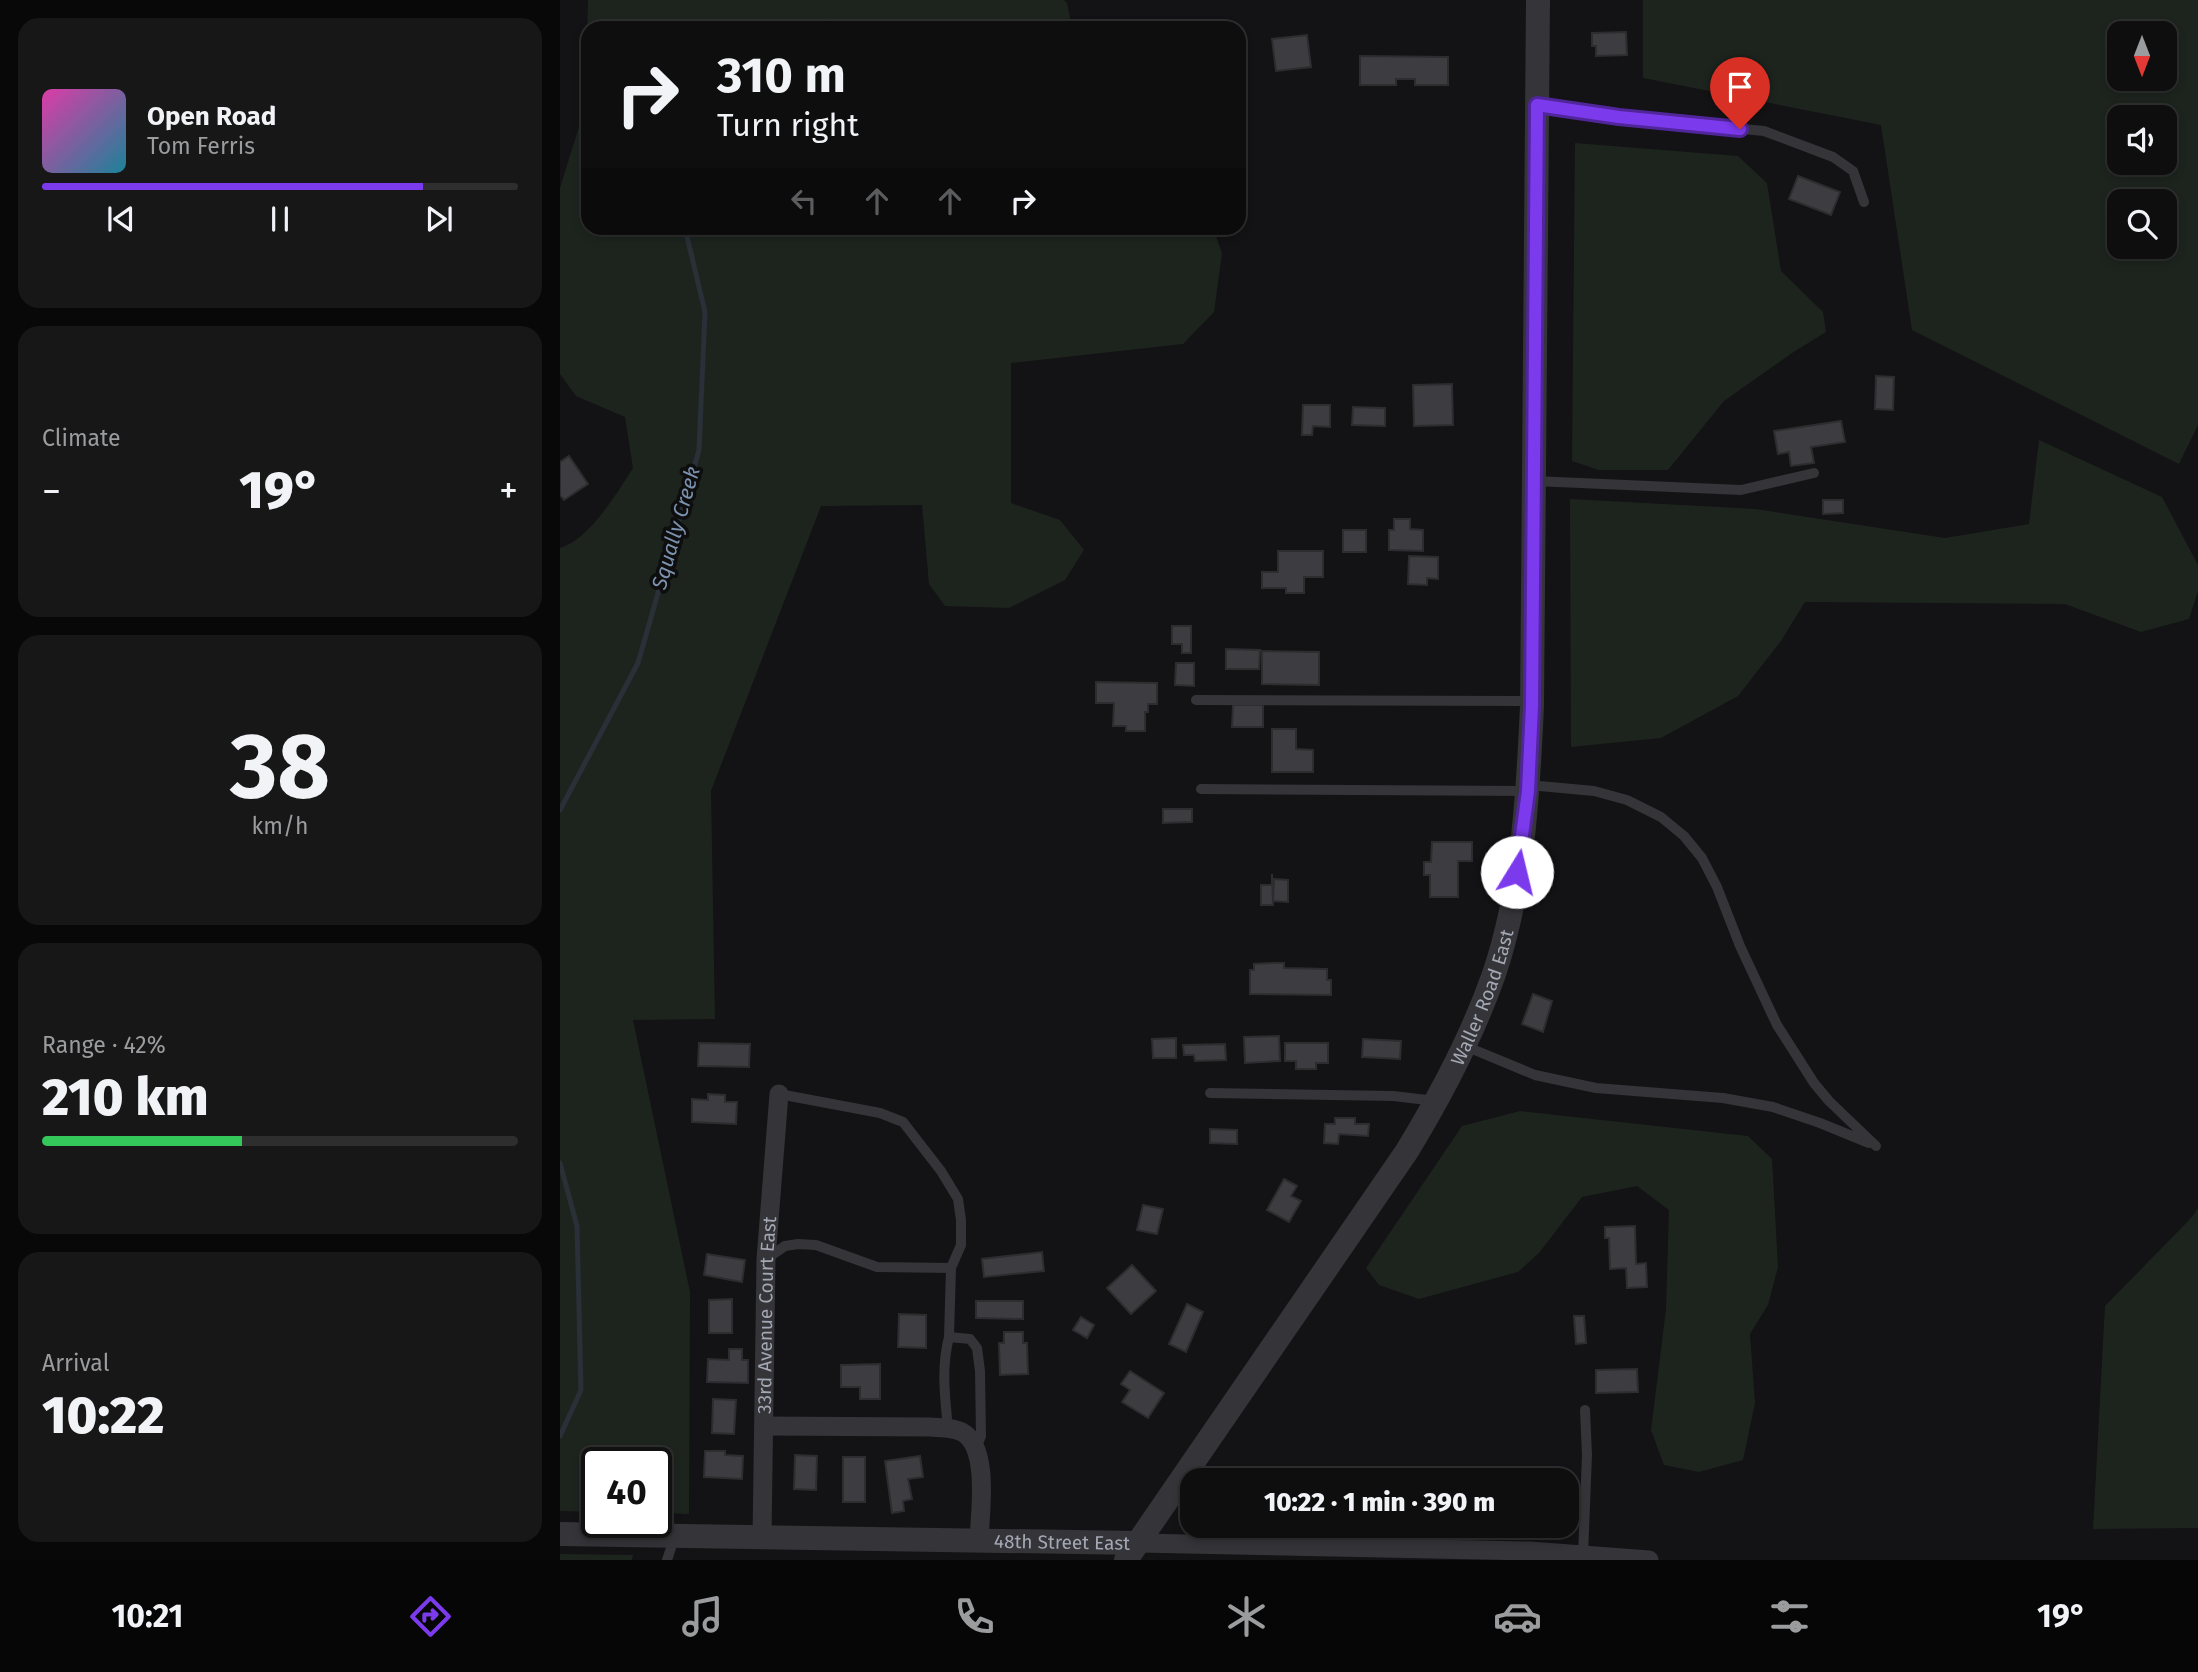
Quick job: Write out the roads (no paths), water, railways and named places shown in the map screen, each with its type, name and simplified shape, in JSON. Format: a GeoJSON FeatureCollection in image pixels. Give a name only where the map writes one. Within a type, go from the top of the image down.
{"type":"FeatureCollection","features":[{"type":"Feature","properties":{"kind":"street","name":"Waller Road East"},"geometry":{"type":"LineString","coordinates":[[1132,1551],[1407,1151],[1464,1046],[1494,972],[1510,909],[1528,788],[1532,701],[1538,0]]}},
{"type":"Feature","properties":{"kind":"street","name":"33rd Avenue Court East"},"geometry":{"type":"LineString","coordinates":[[762,1537],[766,1259],[779,1094]]}},
{"type":"Feature","properties":{"kind":"street"},"geometry":{"type":"LineString","coordinates":[[764,1426],[947,1429],[962,1433],[973,1443],[980,1472],[979,1540]]}},
{"type":"Feature","properties":{"kind":"street","name":"48th Street East"},"geometry":{"type":"LineString","coordinates":[[560,1534],[581,1534]]}},
{"type":"Feature","properties":{"kind":"street","name":"48th Street East"},"geometry":{"type":"LineString","coordinates":[[672,1535],[979,1540],[1132,1551],[1464,1549],[1649,1560]]}},
{"type":"Feature","properties":{"kind":"lane"},"geometry":{"type":"LineString","coordinates":[[1537,105],[1619,117],[1764,131],[1833,157],[1853,171],[1864,202]]}},
{"type":"Feature","properties":{"kind":"lane"},"geometry":{"type":"LineString","coordinates":[[1534,481],[1741,490],[1814,473]]}},
{"type":"Feature","properties":{"kind":"lane"},"geometry":{"type":"LineString","coordinates":[[1196,700],[1532,701]]}},
{"type":"Feature","properties":{"kind":"lane"},"geometry":{"type":"LineString","coordinates":[[1201,789],[1528,788],[1594,791],[1627,800],[1661,817],[1684,836],[1702,858],[1777,1025],[1821,1092],[1876,1146],[1773,1107],[1723,1098],[1596,1087],[1535,1075],[1464,1046]]}},
{"type":"Feature","properties":{"kind":"lane"},"geometry":{"type":"LineString","coordinates":[[1210,1093],[1393,1096],[1436,1101]]}},
{"type":"Feature","properties":{"kind":"lane"},"geometry":{"type":"LineString","coordinates":[[779,1094],[880,1113],[903,1122],[942,1171],[958,1199],[961,1245],[951,1268],[949,1337],[943,1371],[947,1429]]}},
{"type":"Feature","properties":{"kind":"lane"},"geometry":{"type":"LineString","coordinates":[[766,1259],[785,1246],[798,1244],[816,1245],[877,1267],[951,1268]]}},
{"type":"Feature","properties":{"kind":"lane"},"geometry":{"type":"LineString","coordinates":[[949,1337],[970,1339],[977,1348],[981,1436],[973,1443]]}},
{"type":"Feature","properties":{"kind":"lane"},"geometry":{"type":"LineString","coordinates":[[1583,1555],[1585,1410]]}},
{"type":"Feature","properties":{"kind":"lane"},"geometry":{"type":"LineString","coordinates":[[666,1538],[671,1549],[667,1560]]}},
{"type":"Feature","properties":{"kind":"waterway","name":"Squally Creek"},"geometry":{"type":"LineString","coordinates":[[560,810],[638,663],[699,450],[705,312],[687,235]]}},
{"type":"Feature","properties":{"kind":"waterway","name":"Squally Creek"},"geometry":{"type":"LineString","coordinates":[[560,1163],[577,1226],[581,1390],[560,1436]]}}]}
